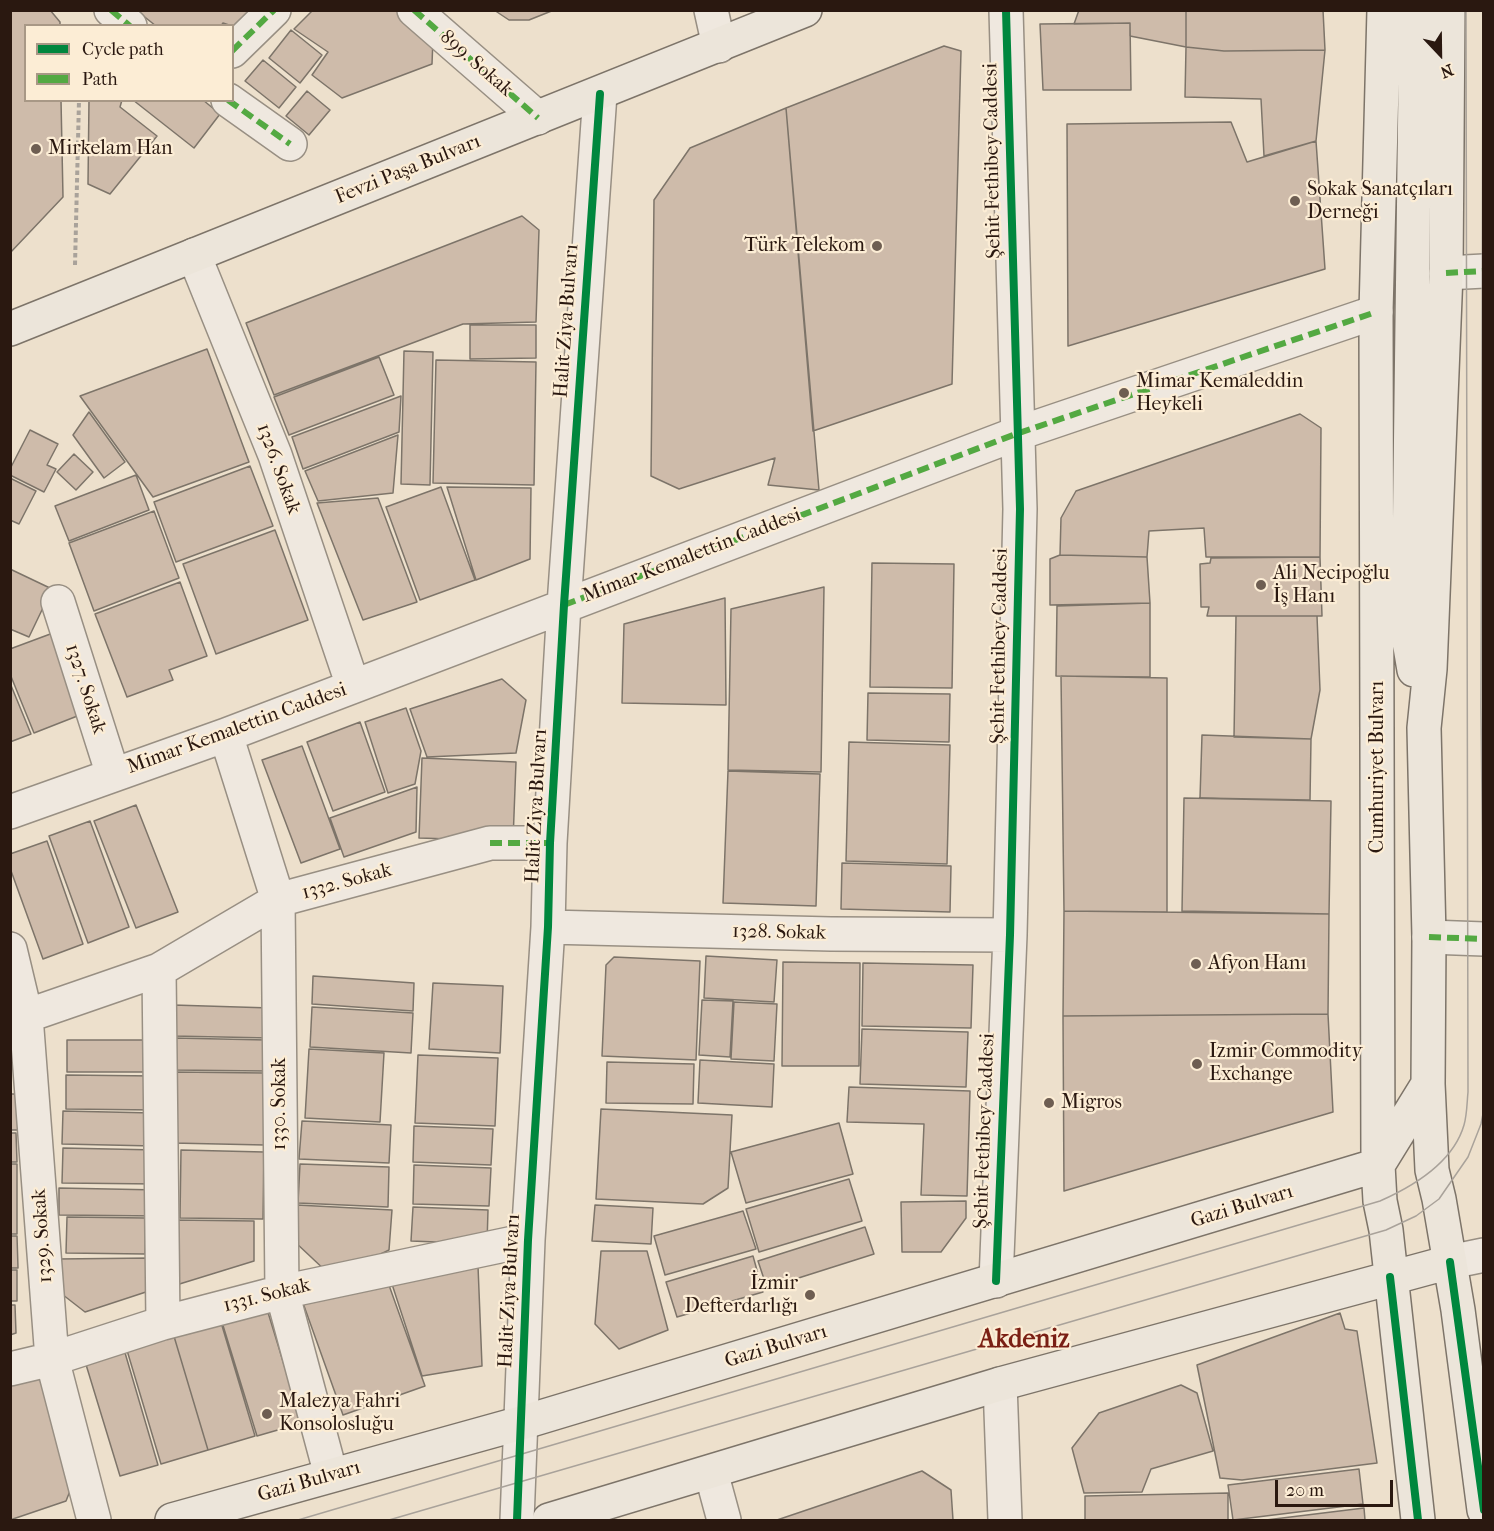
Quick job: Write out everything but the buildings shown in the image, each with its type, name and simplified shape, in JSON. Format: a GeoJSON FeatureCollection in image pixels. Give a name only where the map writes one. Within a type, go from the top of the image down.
{"type":"FeatureCollection","features":[{"type":"Feature","properties":{"kind":"main road","name":"Fevzi Paşa Bulvarı"},"geometry":{"type":"LineString","coordinates":[[10,329],[805,10]]}},
{"type":"Feature","properties":{"kind":"main road","name":"Cumhuriyet Bulvarı"},"geometry":{"type":"LineString","coordinates":[[1384,10],[1376,312],[1378,1165],[1380,1201],[1386,1230],[1418,1521]]}},
{"type":"Feature","properties":{"kind":"main road","name":"Cumhuriyet Bulvarı"},"geometry":{"type":"LineString","coordinates":[[1416,10],[1408,635],[1424,728]]}},
{"type":"Feature","properties":{"kind":"main road","name":"Cumhuriyet Bulvarı"},"geometry":{"type":"LineString","coordinates":[[1448,10],[1446,273],[1430,669],[1424,728],[1429,938],[1428,1084],[1432,1170],[1450,1262],[1484,1510]]}},
{"type":"Feature","properties":{"kind":"main road"},"geometry":{"type":"LineString","coordinates":[[1378,1165],[1428,1084]]}},
{"type":"Feature","properties":{"kind":"main road","name":"Gazi Bulvarı"},"geometry":{"type":"LineString","coordinates":[[172,1521],[521,1424],[1378,1165]]}},
{"type":"Feature","properties":{"kind":"main road"},"geometry":{"type":"LineString","coordinates":[[549,1521],[1000,1384],[1450,1262]]}},
{"type":"Feature","properties":{"kind":"street"},"geometry":{"type":"LineString","coordinates":[[111,10],[128,24]]}},
{"type":"Feature","properties":{"kind":"street"},"geometry":{"type":"LineString","coordinates":[[234,49],[274,10]]}},
{"type":"Feature","properties":{"kind":"street","name":"899. Sokak"},"geometry":{"type":"LineString","coordinates":[[414,10],[538,118]]}},
{"type":"Feature","properties":{"kind":"street"},"geometry":{"type":"LineString","coordinates":[[711,10],[719,46]]}},
{"type":"Feature","properties":{"kind":"street","name":"Şehit Fethibey Caddesi"},"geometry":{"type":"LineString","coordinates":[[996,1281],[1010,935],[1020,509],[1016,434],[1006,10]]}},
{"type":"Feature","properties":{"kind":"street","name":"Halit Ziya Bulvarı"},"geometry":{"type":"LineString","coordinates":[[517,1521],[528,1239],[548,927],[550,843],[564,605],[600,94]]}},
{"type":"Feature","properties":{"kind":"street"},"geometry":{"type":"LineString","coordinates":[[231,102],[290,144]]}},
{"type":"Feature","properties":{"kind":"street","name":"1326. Sokak"},"geometry":{"type":"LineString","coordinates":[[194,255],[275,455],[353,686]]}},
{"type":"Feature","properties":{"kind":"street"},"geometry":{"type":"LineString","coordinates":[[1446,273],[1484,271]]}},
{"type":"Feature","properties":{"kind":"street","name":"Mimar Kemalettin Caddesi"},"geometry":{"type":"LineString","coordinates":[[10,812],[226,735],[1016,434],[1376,312]]}},
{"type":"Feature","properties":{"kind":"street","name":"1327. Sokak"},"geometry":{"type":"LineString","coordinates":[[58,602],[113,775]]}},
{"type":"Feature","properties":{"kind":"street","name":"1330. Sokak"},"geometry":{"type":"LineString","coordinates":[[226,735],[278,900],[282,1292],[331,1475]]}},
{"type":"Feature","properties":{"kind":"street","name":"1332. Sokak"},"geometry":{"type":"LineString","coordinates":[[18,1018],[159,970],[278,900],[490,843],[550,843]]}},
{"type":"Feature","properties":{"kind":"street","name":"1328. Sokak"},"geometry":{"type":"LineString","coordinates":[[548,927],[831,934],[1010,935]]}},
{"type":"Feature","properties":{"kind":"street"},"geometry":{"type":"LineString","coordinates":[[1429,938],[1484,939]]}},
{"type":"Feature","properties":{"kind":"street","name":"1329. Sokak"},"geometry":{"type":"LineString","coordinates":[[10,949],[52,1359],[94,1521]]}},
{"type":"Feature","properties":{"kind":"street"},"geometry":{"type":"LineString","coordinates":[[159,970],[163,1323]]}},
{"type":"Feature","properties":{"kind":"street","name":"1331. Sokak"},"geometry":{"type":"LineString","coordinates":[[10,1369],[52,1359],[163,1323],[282,1292],[528,1239]]}},
{"type":"Feature","properties":{"kind":"street"},"geometry":{"type":"LineString","coordinates":[[1450,1262],[1484,1255]]}},
{"type":"Feature","properties":{"kind":"street"},"geometry":{"type":"LineString","coordinates":[[1000,1384],[1005,1521]]}},
{"type":"Feature","properties":{"kind":"street"},"geometry":{"type":"LineString","coordinates":[[711,1472],[724,1521]]}},
{"type":"Feature","properties":{"kind":"path"},"geometry":{"type":"LineString","coordinates":[[74,304],[79,102]]}},
{"type":"Feature","properties":{"kind":"tram line"},"geometry":{"type":"LineString","coordinates":[[298,1520],[1380,1201],[1431,1172],[1451,1151],[1464,1125],[1468,1092],[1466,10]]}},
{"type":"Feature","properties":{"kind":"tram line"},"geometry":{"type":"LineString","coordinates":[[1483,10],[1481,706],[1484,1001]]}},
{"type":"Feature","properties":{"kind":"tram line"},"geometry":{"type":"LineString","coordinates":[[389,1520],[1386,1230],[1416,1216],[1439,1199],[1468,1157],[1481,1124],[1484,1109]]}},
{"type":"Feature","properties":{"kind":"marked path"},"geometry":{"type":"LineString","coordinates":[[111,10],[128,24]]}},
{"type":"Feature","properties":{"kind":"marked path"},"geometry":{"type":"LineString","coordinates":[[234,49],[274,10]]}},
{"type":"Feature","properties":{"kind":"marked path"},"geometry":{"type":"LineString","coordinates":[[414,10],[538,118]]}},
{"type":"Feature","properties":{"kind":"marked path"},"geometry":{"type":"LineString","coordinates":[[231,102],[290,144]]}},
{"type":"Feature","properties":{"kind":"marked path"},"geometry":{"type":"LineString","coordinates":[[1446,273],[1484,271]]}},
{"type":"Feature","properties":{"kind":"marked path"},"geometry":{"type":"LineString","coordinates":[[564,605],[1016,434],[1376,312]]}},
{"type":"Feature","properties":{"kind":"marked path"},"geometry":{"type":"LineString","coordinates":[[490,843],[550,843]]}},
{"type":"Feature","properties":{"kind":"marked path"},"geometry":{"type":"LineString","coordinates":[[1429,937],[1484,939]]}},
{"type":"Feature","properties":{"kind":"cycle path"},"geometry":{"type":"LineString","coordinates":[[996,1281],[1010,935],[1020,509],[1006,10]]}},
{"type":"Feature","properties":{"kind":"cycle path"},"geometry":{"type":"LineString","coordinates":[[517,1520],[528,1240],[548,927],[550,843],[564,605],[600,94]]}},
{"type":"Feature","properties":{"kind":"cycle path"},"geometry":{"type":"LineString","coordinates":[[1450,1262],[1484,1510]]}},
{"type":"Feature","properties":{"kind":"cycle path"},"geometry":{"type":"LineString","coordinates":[[1390,1277],[1418,1520]]}},
{"type":"Feature","properties":{"kind":"place","name":"Mirkelam Han"},"geometry":{"type":"Point","coordinates":[36,149]}},
{"type":"Feature","properties":{"kind":"place","name":"Sokak Sanatçıları Derneği"},"geometry":{"type":"Point","coordinates":[1295,201]}},
{"type":"Feature","properties":{"kind":"place","name":"Türk Telekom"},"geometry":{"type":"Point","coordinates":[877,246]}},
{"type":"Feature","properties":{"kind":"place","name":"Mimar Kemaleddin Heykeli"},"geometry":{"type":"Point","coordinates":[1124,393]}},
{"type":"Feature","properties":{"kind":"place","name":"Ali Necipoğlu İş Hanı"},"geometry":{"type":"Point","coordinates":[1261,585]}},
{"type":"Feature","properties":{"kind":"place","name":"Afyon Hanı"},"geometry":{"type":"Point","coordinates":[1196,964]}},
{"type":"Feature","properties":{"kind":"place","name":"Izmir Commodity Exchange"},"geometry":{"type":"Point","coordinates":[1197,1064]}},
{"type":"Feature","properties":{"kind":"place","name":"Migros"},"geometry":{"type":"Point","coordinates":[1049,1103]}},
{"type":"Feature","properties":{"kind":"place","name":"İzmir Defterdarlığı"},"geometry":{"type":"Point","coordinates":[810,1295]}},
{"type":"Feature","properties":{"kind":"place","name":"Malezya Fahri Konsolosluğu"},"geometry":{"type":"Point","coordinates":[267,1414]}},
{"type":"Feature","properties":{"kind":"district","name":"Akdeniz"},"geometry":{"type":"Point","coordinates":[1024,1341]}}]}
